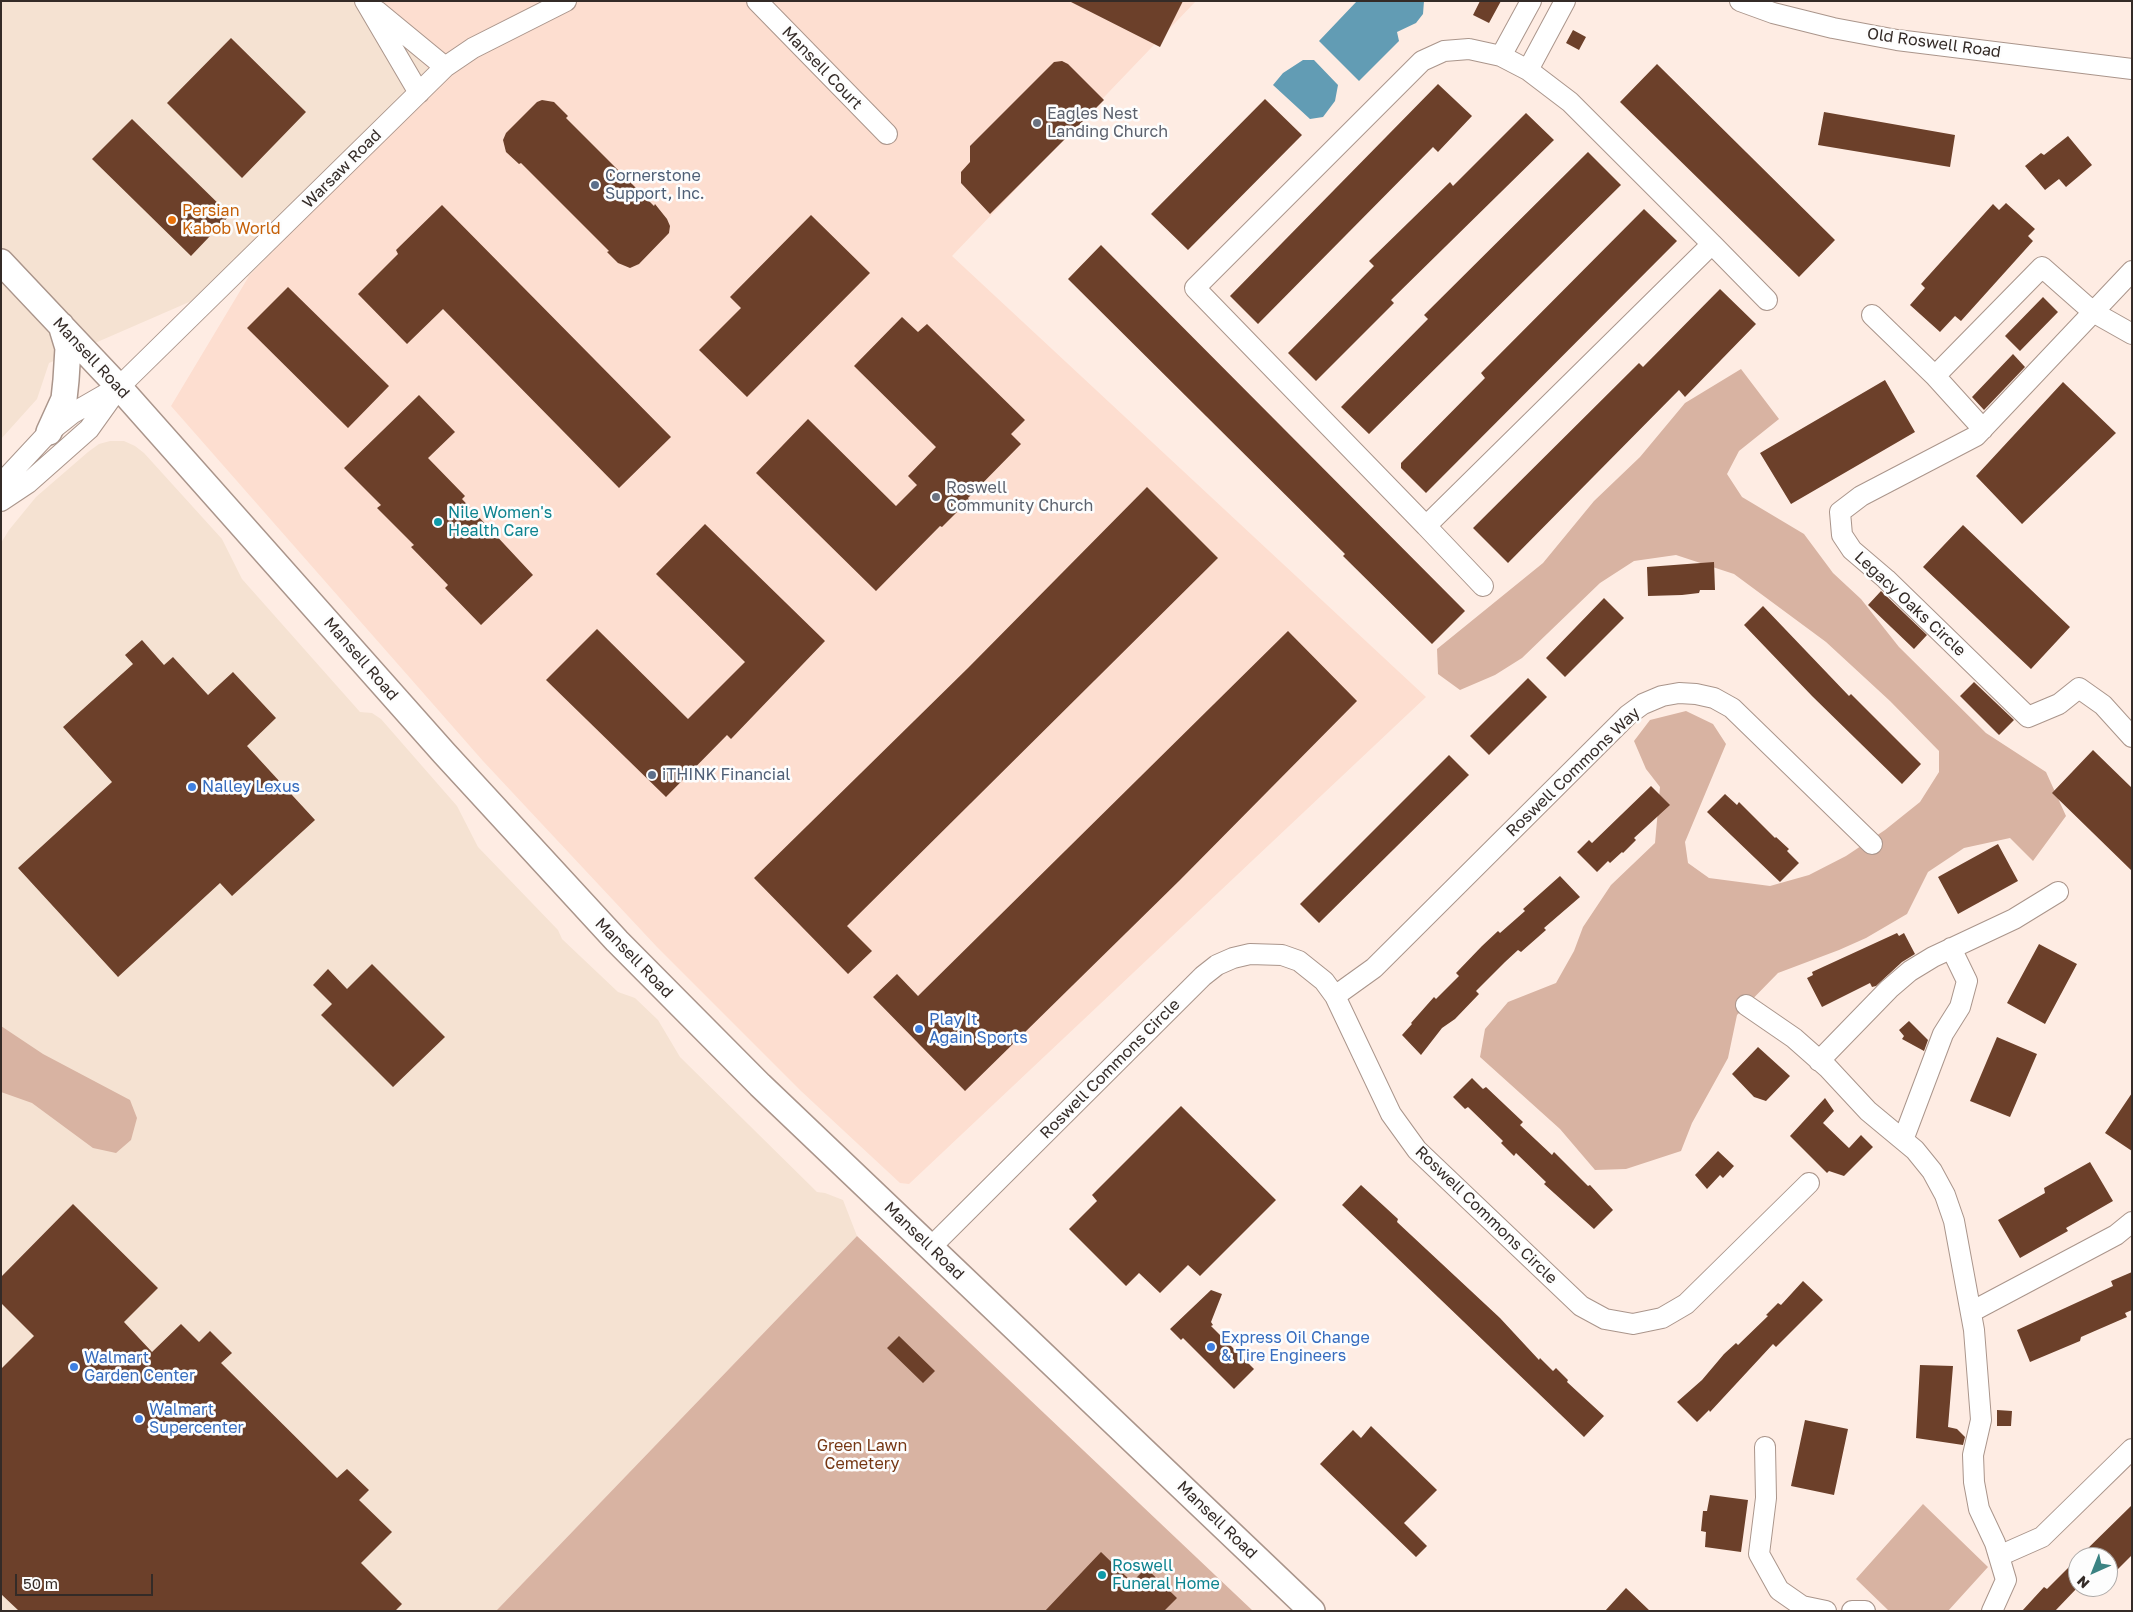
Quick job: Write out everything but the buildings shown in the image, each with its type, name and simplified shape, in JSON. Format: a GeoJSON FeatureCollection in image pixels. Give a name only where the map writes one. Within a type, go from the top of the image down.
{"type":"FeatureCollection","features":[{"type":"Feature","properties":{"kind":"main road","name":"Mansell Road"},"geometry":{"type":"LineString","coordinates":[[1,262],[119,387],[444,754],[617,942],[760,1085],[1312,1611]]}},
{"type":"Feature","properties":{"kind":"main road"},"geometry":{"type":"LineString","coordinates":[[49,432],[64,399],[68,348],[61,325]]}},
{"type":"Feature","properties":{"kind":"street","name":"Warsaw Road"},"geometry":{"type":"LineString","coordinates":[[119,387],[445,67],[473,48],[566,1]]}},
{"type":"Feature","properties":{"kind":"street","name":"Mansell Court"},"geometry":{"type":"LineString","coordinates":[[756,1],[887,134]]}},
{"type":"Feature","properties":{"kind":"street"},"geometry":{"type":"LineString","coordinates":[[1528,70],[1566,1]]}},
{"type":"Feature","properties":{"kind":"street","name":"Old Roswell Road"},"geometry":{"type":"LineString","coordinates":[[1741,1],[1774,13],[1832,28],[1897,40],[2132,69]]}},
{"type":"Feature","properties":{"kind":"street"},"geometry":{"type":"LineString","coordinates":[[366,2],[445,67]]}},
{"type":"Feature","properties":{"kind":"street"},"geometry":{"type":"LineString","coordinates":[[366,2],[419,93]]}},
{"type":"Feature","properties":{"kind":"street"},"geometry":{"type":"LineString","coordinates":[[1501,56],[1528,7],[1551,28]]}},
{"type":"Feature","properties":{"kind":"street"},"geometry":{"type":"LineString","coordinates":[[1483,586],[1195,288],[1422,61],[1444,51],[1469,49],[1501,56],[1528,70],[1570,102],[1767,300]]}},
{"type":"Feature","properties":{"kind":"street"},"geometry":{"type":"LineString","coordinates":[[1426,526],[1712,244]]}},
{"type":"Feature","properties":{"kind":"street"},"geometry":{"type":"LineString","coordinates":[[1935,376],[2042,267],[2093,312],[2132,334]]}},
{"type":"Feature","properties":{"kind":"street","name":"Legacy Oaks Circle"},"geometry":{"type":"LineString","coordinates":[[2132,271],[1976,436],[1861,496],[1840,512],[1842,535],[1852,550],[1886,579],[2028,717],[2059,704],[2079,688],[2103,705],[2132,737]]}},
{"type":"Feature","properties":{"kind":"street"},"geometry":{"type":"LineString","coordinates":[[1872,315],[1935,376],[1983,429]]}},
{"type":"Feature","properties":{"kind":"street"},"geometry":{"type":"LineString","coordinates":[[1,497],[9,475],[49,432],[73,413],[119,387]]}},
{"type":"Feature","properties":{"kind":"street"},"geometry":{"type":"LineString","coordinates":[[1,501],[28,483],[89,429],[119,387]]}},
{"type":"Feature","properties":{"kind":"street","name":"Roswell Commons Way"},"geometry":{"type":"LineString","coordinates":[[1336,996],[1374,968],[1628,715],[1643,704],[1662,696],[1679,693],[1696,694],[1714,698],[1732,708],[1872,844]]}},
{"type":"Feature","properties":{"kind":"street"},"geometry":{"type":"LineString","coordinates":[[1820,1061],[1889,989],[1910,971],[1951,948],[2014,920],[2058,892]]}},
{"type":"Feature","properties":{"kind":"street"},"geometry":{"type":"LineString","coordinates":[[1903,1140],[1943,1034],[1960,1007],[1967,981],[1951,948]]}},
{"type":"Feature","properties":{"kind":"street","name":"Roswell Commons Circle"},"geometry":{"type":"LineString","coordinates":[[931,1247],[1203,976],[1233,958],[1250,954],[1282,955],[1299,961],[1324,981],[1336,996],[1391,1114],[1417,1150],[1580,1306],[1606,1319],[1633,1324],[1662,1318],[1686,1304],[1809,1183]]}},
{"type":"Feature","properties":{"kind":"street"},"geometry":{"type":"LineString","coordinates":[[1746,1004],[1794,1038],[1820,1061],[1868,1111],[1915,1150],[1932,1171],[1945,1195],[1954,1221],[1974,1330],[1981,1420],[1973,1455],[1974,1482],[1979,1509],[1995,1543],[2006,1580],[1992,1611]]}},
{"type":"Feature","properties":{"kind":"street"},"geometry":{"type":"LineString","coordinates":[[1971,1312],[2116,1235],[2132,1222]]}},
{"type":"Feature","properties":{"kind":"street"},"geometry":{"type":"LineString","coordinates":[[1765,1447],[1766,1498],[1759,1554],[1779,1590],[1802,1606],[1826,1611]]}},
{"type":"Feature","properties":{"kind":"street"},"geometry":{"type":"LineString","coordinates":[[1999,1556],[2042,1537],[2132,1449]]}},
{"type":"Feature","properties":{"kind":"street"},"geometry":{"type":"LineString","coordinates":[[1852,1611],[1865,1611]]}},
{"type":"Feature","properties":{"kind":"shaded area"},"geometry":{"type":"Polygon","coordinates":[[[1,1],[358,1],[438,78],[249,276],[49,363],[37,399],[1,439],[1,1]]]}},
{"type":"Feature","properties":{"kind":"shaded area"},"geometry":{"type":"Polygon","coordinates":[[[358,1],[1196,1],[952,256],[1426,697],[909,1184],[900,1183],[801,1091],[657,947],[483,761],[171,406],[249,276],[438,78],[358,1]]]}},
{"type":"Feature","properties":{"kind":"shaded area"},"geometry":{"type":"Polygon","coordinates":[[[110,441],[124,441],[144,453],[222,539],[242,579],[360,712],[372,713],[381,719],[457,806],[478,847],[558,930],[562,939],[618,992],[635,998],[658,1020],[680,1057],[817,1192],[843,1200],[857,1236],[496,1611],[1,1611],[1,543],[9,530],[36,497],[88,452],[99,444],[110,441]]]}},
{"type":"Feature","properties":{"kind":"green space"},"geometry":{"type":"Polygon","coordinates":[[[1741,369],[1779,419],[1739,451],[1727,474],[1742,497],[1804,534],[1833,573],[1861,599],[1899,647],[1986,733],[2046,772],[2066,816],[2033,861],[2010,838],[1964,848],[1928,872],[1907,914],[1866,938],[1778,973],[1737,1015],[1728,1058],[1692,1123],[1681,1151],[1626,1169],[1595,1170],[1560,1129],[1480,1057],[1485,1029],[1508,1002],[1556,983],[1574,951],[1583,927],[1611,885],[1655,843],[1660,787],[1646,769],[1634,741],[1650,720],[1686,711],[1713,724],[1726,744],[1685,842],[1688,863],[1709,878],[1770,886],[1809,875],[1846,856],[1885,830],[1920,802],[1939,772],[1939,751],[1890,701],[1826,642],[1734,574],[1676,555],[1634,561],[1600,583],[1522,658],[1495,675],[1460,690],[1438,674],[1437,649],[1543,563],[1594,501],[1640,457],[1685,403],[1741,369]]]}},
{"type":"Feature","properties":{"kind":"green space"},"geometry":{"type":"Polygon","coordinates":[[[1,1026],[43,1054],[130,1100],[137,1118],[131,1140],[116,1153],[93,1148],[32,1103],[1,1092],[1,1026]]]}},
{"type":"Feature","properties":{"kind":"green space","name":"Green Lawn Cemetery"},"geometry":{"type":"Polygon","coordinates":[[[857,1236],[1253,1611],[496,1611],[857,1236]]]}},
{"type":"Feature","properties":{"kind":"green space"},"geometry":{"type":"Polygon","coordinates":[[[1923,1504],[1988,1567],[1948,1611],[1889,1611],[1856,1579],[1923,1504]]]}},
{"type":"Feature","properties":{"kind":"water"},"geometry":{"type":"Polygon","coordinates":[[[1357,1],[1424,1],[1423,14],[1416,23],[1397,32],[1399,41],[1359,81],[1319,41],[1357,1]]]}},
{"type":"Feature","properties":{"kind":"water"},"geometry":{"type":"Polygon","coordinates":[[[1303,60],[1314,60],[1338,85],[1335,101],[1323,117],[1310,119],[1273,85],[1283,73],[1303,60]]]}},
{"type":"Feature","properties":{"kind":"place","name":"Eagles Nest Landing Church"},"geometry":{"type":"Point","coordinates":[1037,123]}},
{"type":"Feature","properties":{"kind":"place","name":"Cornerstone Support, Inc."},"geometry":{"type":"Point","coordinates":[595,185]}},
{"type":"Feature","properties":{"kind":"place","name":"Persian Kabob World"},"geometry":{"type":"Point","coordinates":[172,220]}},
{"type":"Feature","properties":{"kind":"place","name":"Roswell Community Church"},"geometry":{"type":"Point","coordinates":[936,497]}},
{"type":"Feature","properties":{"kind":"place","name":"Nile Women's Health Care"},"geometry":{"type":"Point","coordinates":[438,522]}},
{"type":"Feature","properties":{"kind":"place","name":"iTHINK Financial"},"geometry":{"type":"Point","coordinates":[652,775]}},
{"type":"Feature","properties":{"kind":"place","name":"Nalley Lexus"},"geometry":{"type":"Point","coordinates":[192,787]}},
{"type":"Feature","properties":{"kind":"place","name":"Play It Again Sports"},"geometry":{"type":"Point","coordinates":[919,1029]}},
{"type":"Feature","properties":{"kind":"place","name":"Express Oil Change & Tire Engineers"},"geometry":{"type":"Point","coordinates":[1211,1347]}},
{"type":"Feature","properties":{"kind":"place","name":"Walmart Garden Center"},"geometry":{"type":"Point","coordinates":[74,1367]}},
{"type":"Feature","properties":{"kind":"place","name":"Walmart Supercenter"},"geometry":{"type":"Point","coordinates":[139,1419]}},
{"type":"Feature","properties":{"kind":"place","name":"Roswell Funeral Home"},"geometry":{"type":"Point","coordinates":[1102,1575]}}]}
